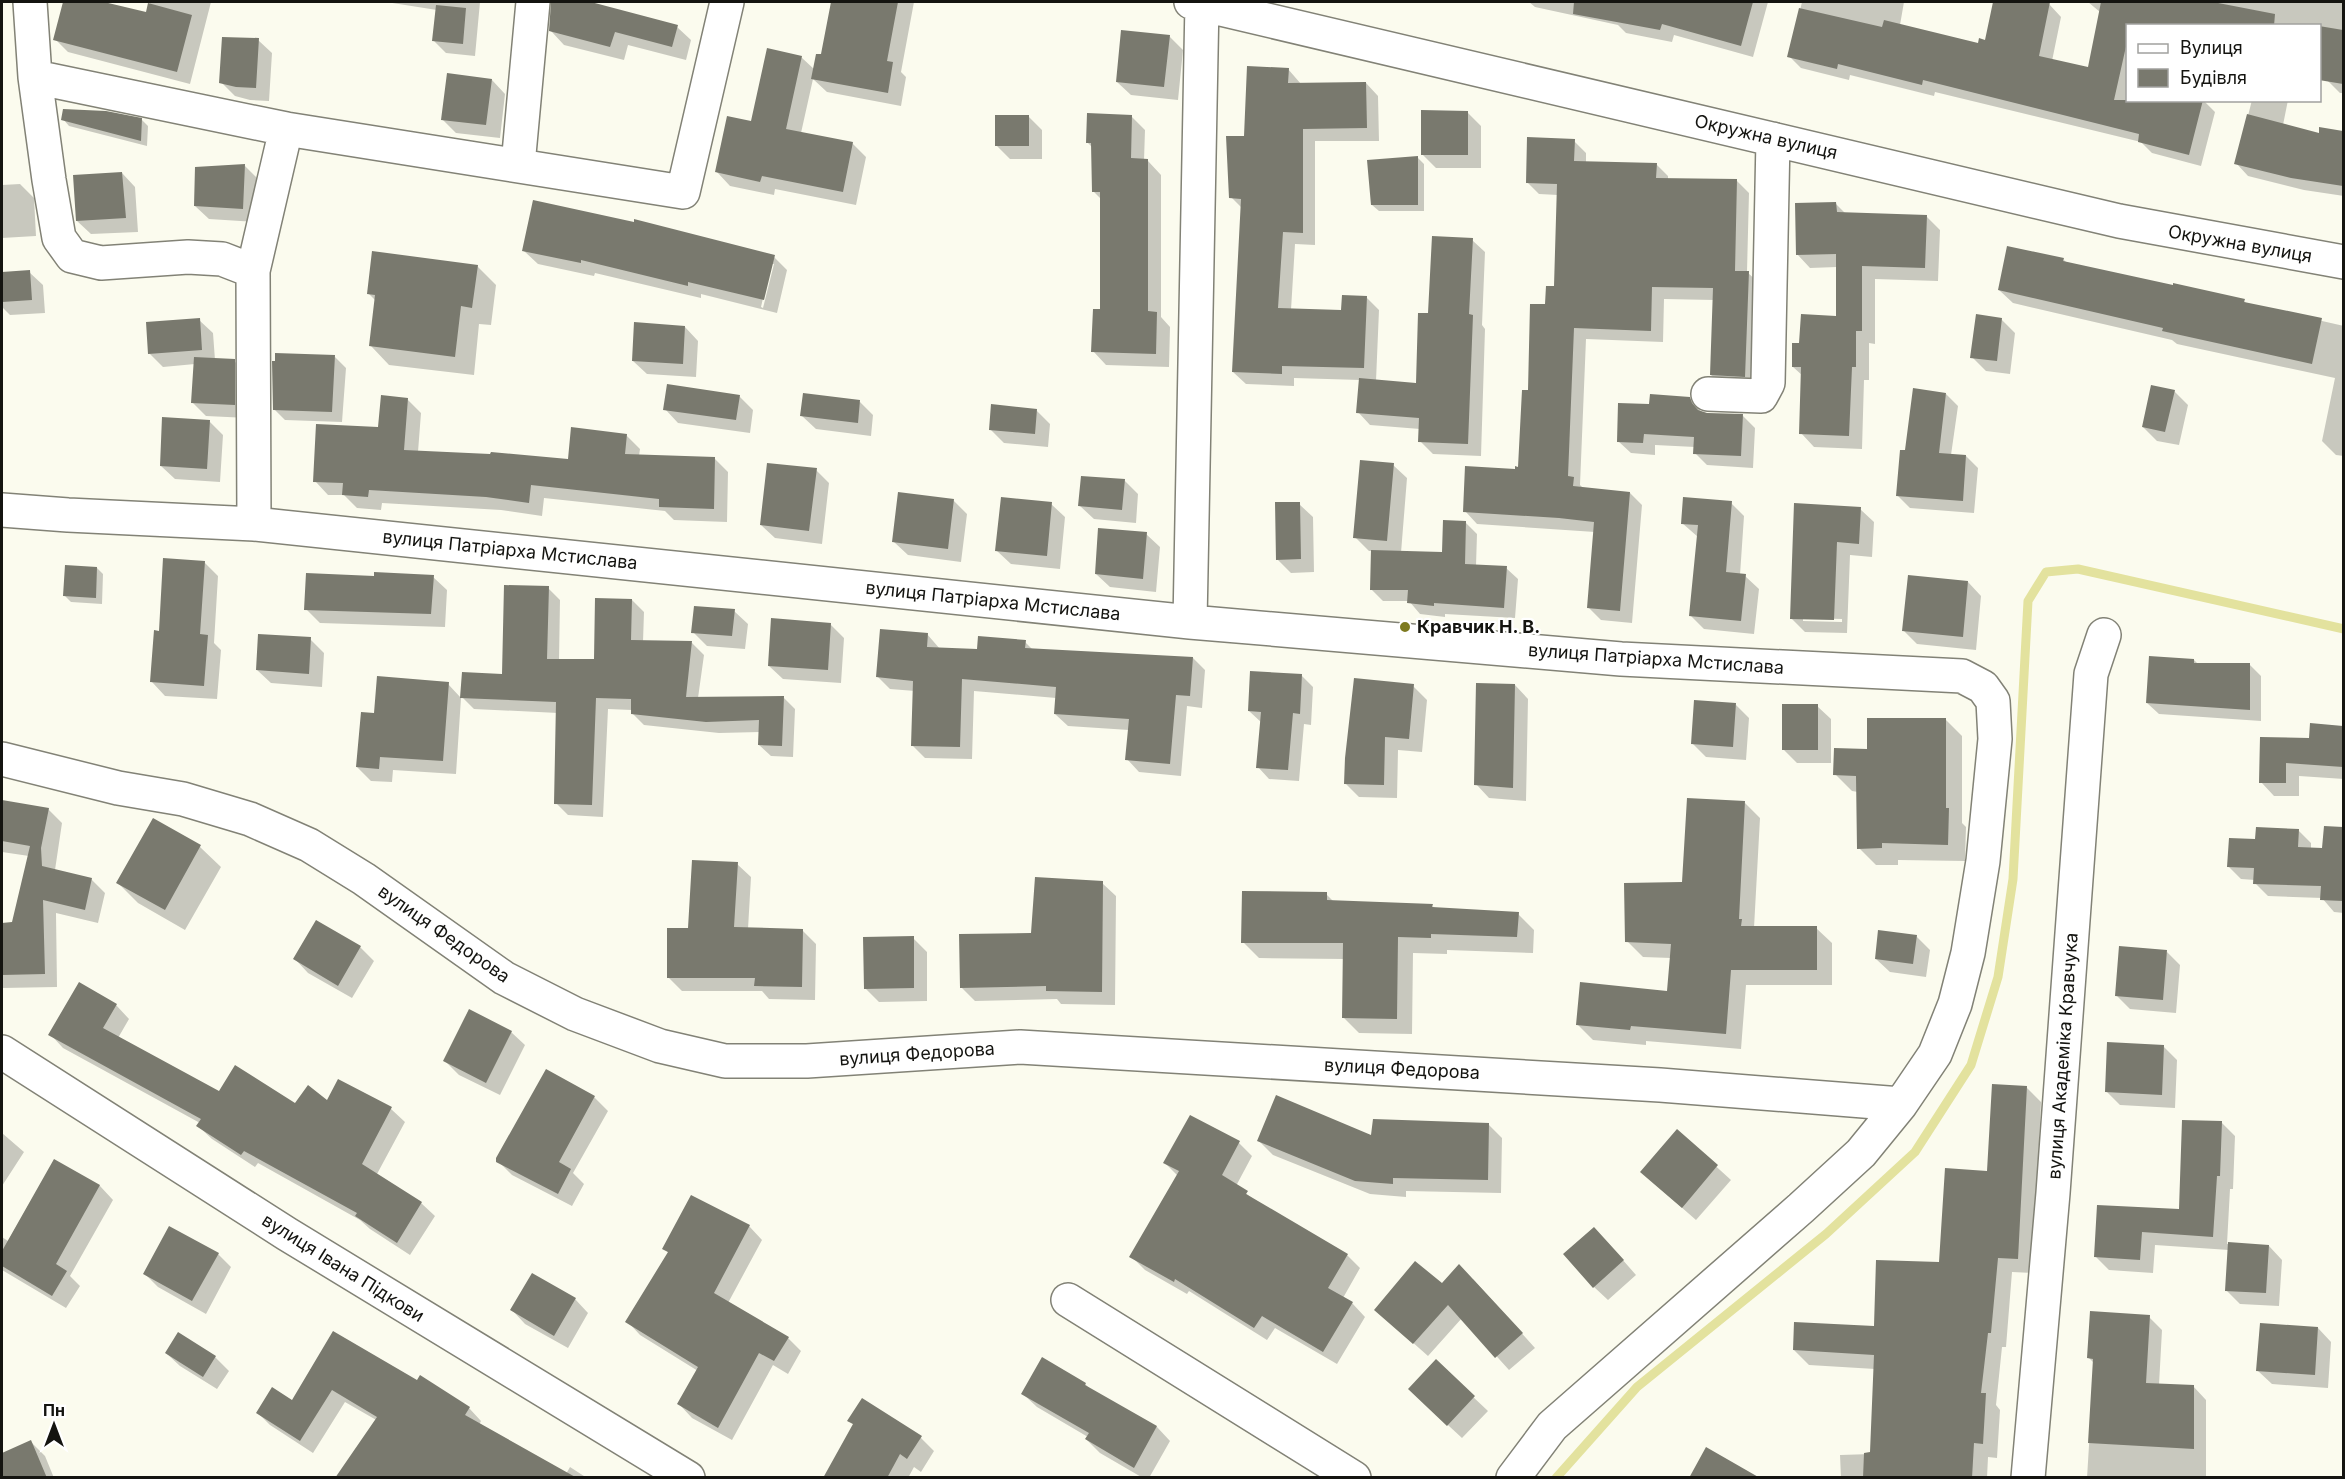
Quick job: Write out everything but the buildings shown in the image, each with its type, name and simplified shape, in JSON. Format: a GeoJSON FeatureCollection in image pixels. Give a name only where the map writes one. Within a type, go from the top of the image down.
{"type":"FeatureCollection","features":[{"type":"Feature","properties":{"kind":"street"},"geometry":{"type":"LineString","coordinates":[[30,2],[35,77],[49,180],[59,238],[72,256],[101,264],[188,257],[222,259],[253,271]]}},
{"type":"Feature","properties":{"kind":"street"},"geometry":{"type":"LineString","coordinates":[[518,165],[533,2]]}},
{"type":"Feature","properties":{"kind":"street"},"geometry":{"type":"LineString","coordinates":[[35,77],[286,129],[683,192],[727,2]]}},
{"type":"Feature","properties":{"kind":"street"},"geometry":{"type":"LineString","coordinates":[[1190,622],[1199,2]]}},
{"type":"Feature","properties":{"kind":"street","name":"Окружна вулиця"},"geometry":{"type":"LineString","coordinates":[[1199,2],[2119,222],[2343,262]]}},
{"type":"Feature","properties":{"kind":"street"},"geometry":{"type":"LineString","coordinates":[[254,524],[253,271],[286,129]]}},
{"type":"Feature","properties":{"kind":"street"},"geometry":{"type":"LineString","coordinates":[[1708,394],[1761,396],[1768,383],[1773,138]]}},
{"type":"Feature","properties":{"kind":"street","name":"вулиця Патріарха Мстислава"},"geometry":{"type":"LineString","coordinates":[[2,510],[254,524],[1190,622],[1621,659],[1962,676],[1983,687],[1993,701],[1995,739],[1983,861],[1968,953],[1955,1004],[1935,1054],[1901,1104]]}},
{"type":"Feature","properties":{"kind":"street","name":"вулиця Академіка Кравчука"},"geometry":{"type":"LineString","coordinates":[[2028,1478],[2054,1182],[2091,674],[2104,635]]}},
{"type":"Feature","properties":{"kind":"street","name":"вулиця Федорова"},"geometry":{"type":"LineString","coordinates":[[2,759],[118,788],[183,799],[250,819],[309,845],[355,874],[504,978],[575,1014],[660,1046],[725,1061],[807,1061],[1020,1047],[1660,1085],[1901,1104]]}},
{"type":"Feature","properties":{"kind":"street","name":"вулиця Івана Підкови"},"geometry":{"type":"LineString","coordinates":[[2,1052],[287,1234],[688,1478]]}},
{"type":"Feature","properties":{"kind":"street"},"geometry":{"type":"LineString","coordinates":[[1513,1478],[1552,1426],[1802,1208],[1860,1153],[1901,1104]]}},
{"type":"Feature","properties":{"kind":"street"},"geometry":{"type":"LineString","coordinates":[[1068,1300],[1354,1478]]}},
{"type":"Feature","properties":{"kind":"waterway"},"geometry":{"type":"LineString","coordinates":[[1556,1478],[1637,1387],[1826,1234],[1915,1152],[1971,1065],[1998,977],[2013,879],[2028,601],[2046,572],[2078,569],[2344,629]]}},
{"type":"Feature","properties":{"kind":"place","name":"Кравчик Н. В."},"geometry":{"type":"Point","coordinates":[1405,627]}}]}
